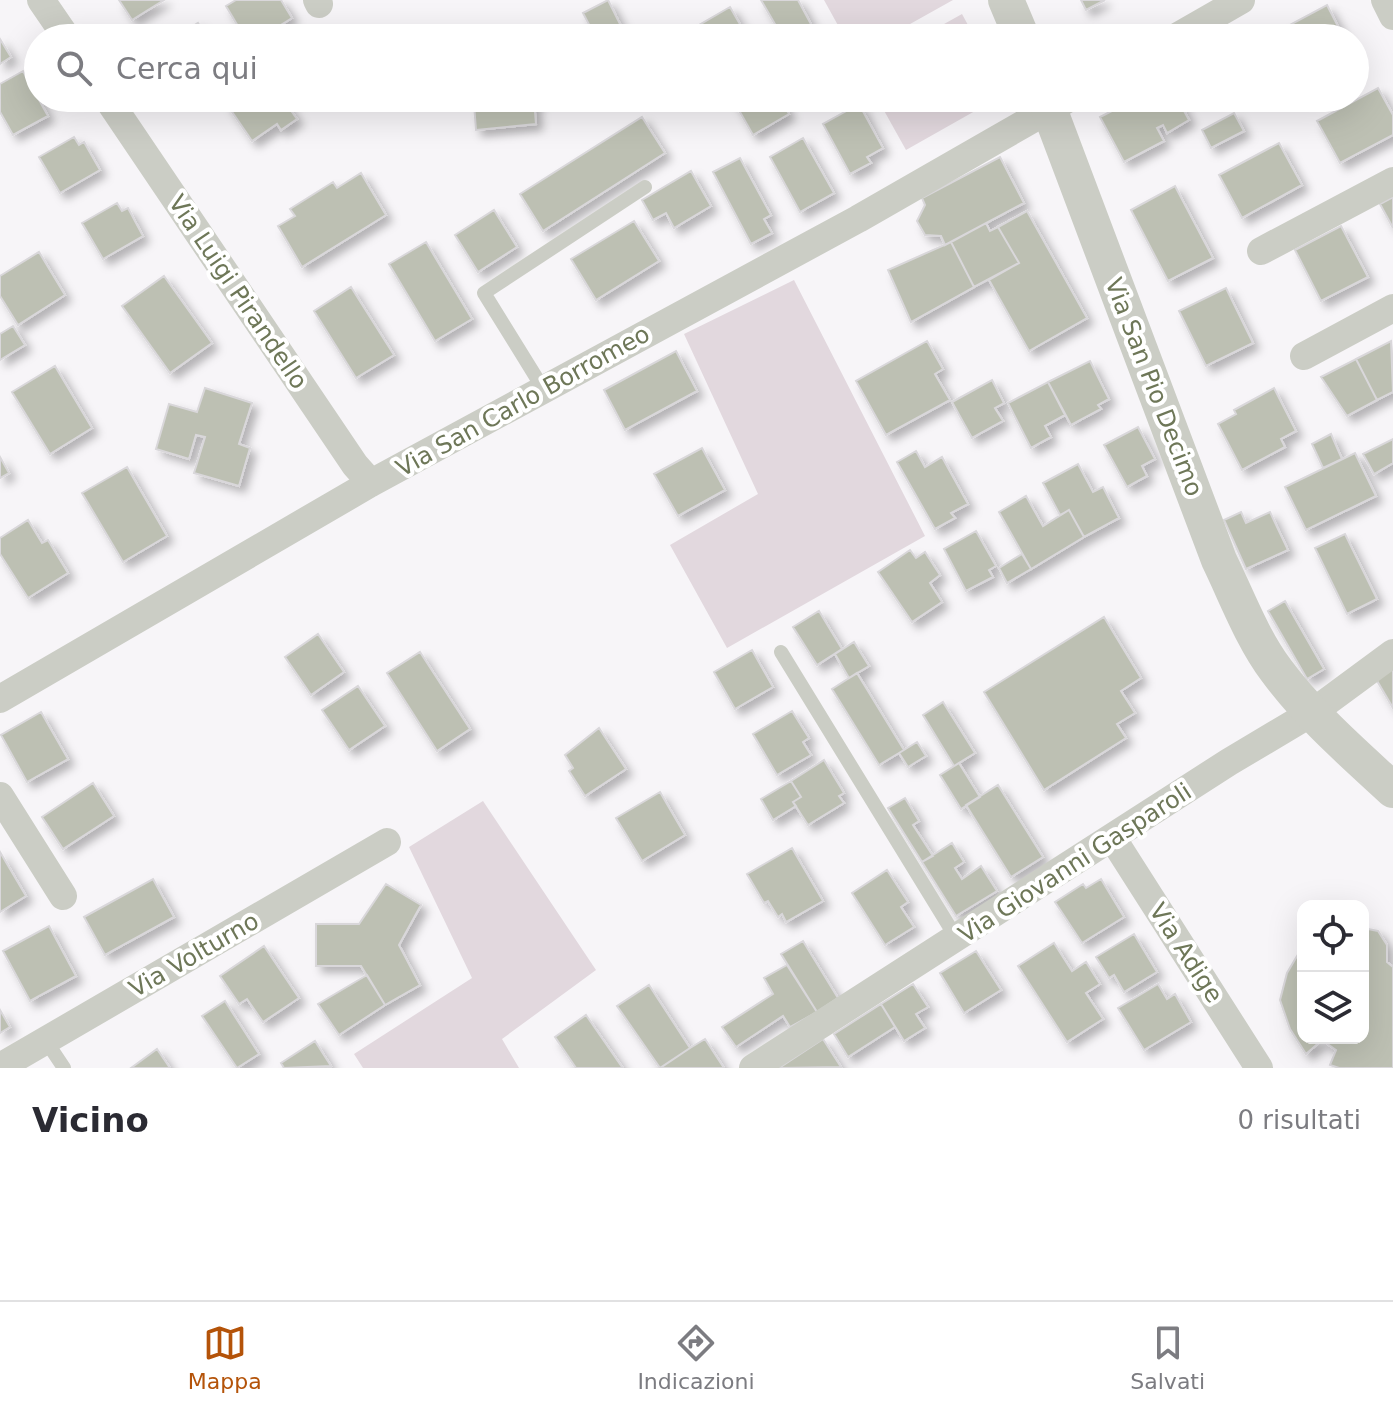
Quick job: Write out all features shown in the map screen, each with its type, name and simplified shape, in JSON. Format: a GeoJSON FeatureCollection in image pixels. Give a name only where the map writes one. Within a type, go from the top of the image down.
{"type":"FeatureCollection","features":[{"type":"Feature","properties":{"kind":"street"},"geometry":{"type":"LineString","coordinates":[[41,0],[57,24]]}},
{"type":"Feature","properties":{"kind":"street"},"geometry":{"type":"LineString","coordinates":[[1006,0],[1016,24]]}},
{"type":"Feature","properties":{"kind":"street"},"geometry":{"type":"LineString","coordinates":[[1199,24],[1241,0]]}},
{"type":"Feature","properties":{"kind":"street"},"geometry":{"type":"LineString","coordinates":[[1385,0],[1393,16]]}},
{"type":"Feature","properties":{"kind":"street","name":"Via Luigi Pirandello"},"geometry":{"type":"LineString","coordinates":[[116,112],[355,465],[371,483]]}},
{"type":"Feature","properties":{"kind":"street","name":"Via San Carlo Borromeo"},"geometry":{"type":"LineString","coordinates":[[0,699],[371,483],[858,219],[1038,112]]}},
{"type":"Feature","properties":{"kind":"street","name":"Via San Pio Decimo"},"geometry":{"type":"LineString","coordinates":[[1059,112],[1219,560],[1276,670],[1350,750],[1393,790]]}},
{"type":"Feature","properties":{"kind":"street"},"geometry":{"type":"LineString","coordinates":[[1261,251],[1393,181]]}},
{"type":"Feature","properties":{"kind":"street"},"geometry":{"type":"LineString","coordinates":[[1304,356],[1393,308]]}},
{"type":"Feature","properties":{"kind":"street","name":"Via Giovanni Gasparoli"},"geometry":{"type":"LineString","coordinates":[[753,1068],[1313,712],[1393,653]]}},
{"type":"Feature","properties":{"kind":"street"},"geometry":{"type":"LineString","coordinates":[[0,796],[63,896]]}},
{"type":"Feature","properties":{"kind":"street","name":"Via Adige"},"geometry":{"type":"LineString","coordinates":[[1113,839],[1259,1068]]}},
{"type":"Feature","properties":{"kind":"street","name":"Via Volturno"},"geometry":{"type":"LineString","coordinates":[[0,1067],[387,842]]}},
{"type":"Feature","properties":{"kind":"lane"},"geometry":{"type":"LineString","coordinates":[[544,390],[484,293],[645,187]]}},
{"type":"Feature","properties":{"kind":"lane"},"geometry":{"type":"LineString","coordinates":[[781,652],[957,940]]}},
{"type":"Feature","properties":{"kind":"lane"},"geometry":{"type":"LineString","coordinates":[[46,1041],[64,1068]]}},
{"type":"Feature","properties":{"kind":"shaded area"},"geometry":{"type":"Polygon","coordinates":[[[824,0],[953,0],[910,24],[837,24],[824,0]]]}},
{"type":"Feature","properties":{"kind":"shaded area"},"geometry":{"type":"Polygon","coordinates":[[[962,14],[967,24],[944,24],[962,14]]]}},
{"type":"Feature","properties":{"kind":"shaded area"},"geometry":{"type":"Polygon","coordinates":[[[885,112],[973,112],[906,150],[885,112]]]}},
{"type":"Feature","properties":{"kind":"shaded area"},"geometry":{"type":"Polygon","coordinates":[[[794,280],[925,536],[727,648],[670,545],[758,494],[684,334],[794,280]]]}},
{"type":"Feature","properties":{"kind":"shaded area"},"geometry":{"type":"Polygon","coordinates":[[[483,801],[596,970],[502,1039],[519,1068],[363,1068],[354,1054],[472,978],[409,847],[483,801]]]}},
{"type":"Feature","properties":{"kind":"building"},"geometry":{"type":"Polygon","coordinates":[[[119,0],[164,0],[132,20],[119,0]]]}},
{"type":"Feature","properties":{"kind":"building"},"geometry":{"type":"Polygon","coordinates":[[[236,0],[281,0],[292,18],[282,24],[237,24],[226,6],[236,0]]]}},
{"type":"Feature","properties":{"kind":"building"},"geometry":{"type":"Polygon","coordinates":[[[608,0],[620,24],[589,24],[583,13],[608,0]]]}},
{"type":"Feature","properties":{"kind":"building"},"geometry":{"type":"Polygon","coordinates":[[[761,0],[798,0],[811,24],[775,24],[761,0]]]}},
{"type":"Feature","properties":{"kind":"building"},"geometry":{"type":"Polygon","coordinates":[[[1081,0],[1105,0],[1086,10],[1081,0]]]}},
{"type":"Feature","properties":{"kind":"building"},"geometry":{"type":"Polygon","coordinates":[[[1327,5],[1337,24],[1292,24],[1327,5]]]}},
{"type":"Feature","properties":{"kind":"building"},"geometry":{"type":"Polygon","coordinates":[[[730,7],[740,24],[701,24],[730,7]]]}},
{"type":"Feature","properties":{"kind":"building"},"geometry":{"type":"Polygon","coordinates":[[[0,39],[11,57],[0,64],[0,39]]]}},
{"type":"Feature","properties":{"kind":"building"},"geometry":{"type":"Polygon","coordinates":[[[23,71],[24,112],[46,112],[48,116],[13,135],[0,112],[0,84],[23,71]]]}},
{"type":"Feature","properties":{"kind":"building"},"geometry":{"type":"Polygon","coordinates":[[[1378,88],[1393,115],[1393,135],[1340,163],[1317,121],[1334,112],[1369,112],[1369,93],[1378,88]]]}},
{"type":"Feature","properties":{"kind":"building"},"geometry":{"type":"Polygon","coordinates":[[[232,112],[292,112],[297,119],[281,130],[277,124],[252,141],[232,112]]]}},
{"type":"Feature","properties":{"kind":"building"},"geometry":{"type":"Polygon","coordinates":[[[475,112],[535,112],[536,124],[476,130],[475,112]]]}},
{"type":"Feature","properties":{"kind":"building"},"geometry":{"type":"Polygon","coordinates":[[[740,112],[788,112],[789,114],[753,135],[740,112]]]}},
{"type":"Feature","properties":{"kind":"building"},"geometry":{"type":"Polygon","coordinates":[[[845,112],[863,112],[883,148],[867,157],[871,163],[850,174],[823,124],[845,112]]]}},
{"type":"Feature","properties":{"kind":"building"},"geometry":{"type":"Polygon","coordinates":[[[1110,112],[1185,112],[1189,120],[1167,133],[1163,125],[1157,128],[1164,141],[1124,162],[1100,117],[1110,112]]]}},
{"type":"Feature","properties":{"kind":"building"},"geometry":{"type":"Polygon","coordinates":[[[1234,113],[1244,131],[1211,148],[1202,130],[1234,113]]]}},
{"type":"Feature","properties":{"kind":"building"},"geometry":{"type":"Polygon","coordinates":[[[642,117],[665,153],[543,231],[520,194],[642,117]]]}},
{"type":"Feature","properties":{"kind":"building"},"geometry":{"type":"Polygon","coordinates":[[[74,137],[79,145],[84,142],[100,170],[60,193],[39,157],[74,137]]]}},
{"type":"Feature","properties":{"kind":"building"},"geometry":{"type":"Polygon","coordinates":[[[803,138],[834,193],[800,212],[770,157],[803,138]]]}},
{"type":"Feature","properties":{"kind":"building"},"geometry":{"type":"Polygon","coordinates":[[[1279,143],[1302,185],[1242,218],[1219,175],[1279,143]]]}},
{"type":"Feature","properties":{"kind":"building"},"geometry":{"type":"Polygon","coordinates":[[[1000,157],[1024,203],[945,245],[941,236],[925,235],[917,221],[925,205],[922,198],[1000,157]]]}},
{"type":"Feature","properties":{"kind":"building"},"geometry":{"type":"Polygon","coordinates":[[[740,158],[771,215],[764,219],[772,233],[751,244],[713,172],[740,158]]]}},
{"type":"Feature","properties":{"kind":"building"},"geometry":{"type":"Polygon","coordinates":[[[691,171],[711,206],[674,228],[666,213],[653,220],[642,200],[691,171]]]}},
{"type":"Feature","properties":{"kind":"building"},"geometry":{"type":"Polygon","coordinates":[[[361,173],[386,215],[302,267],[278,226],[295,216],[290,209],[333,182],[337,188],[361,173]]]}},
{"type":"Feature","properties":{"kind":"building"},"geometry":{"type":"Polygon","coordinates":[[[1175,186],[1213,258],[1168,281],[1131,210],[1175,186]]]}},
{"type":"Feature","properties":{"kind":"building"},"geometry":{"type":"Polygon","coordinates":[[[1393,197],[1393,228],[1380,204],[1393,197]]]}},
{"type":"Feature","properties":{"kind":"building"},"geometry":{"type":"Polygon","coordinates":[[[117,203],[122,211],[128,208],[143,236],[103,259],[82,223],[117,203]]]}},
{"type":"Feature","properties":{"kind":"building"},"geometry":{"type":"Polygon","coordinates":[[[494,210],[517,247],[478,272],[455,235],[494,210]]]}},
{"type":"Feature","properties":{"kind":"building"},"geometry":{"type":"Polygon","coordinates":[[[1027,211],[1087,318],[1029,351],[989,280],[1019,263],[998,227],[1027,211]]]}},
{"type":"Feature","properties":{"kind":"building"},"geometry":{"type":"Polygon","coordinates":[[[634,221],[659,261],[596,300],[571,259],[634,221]]]}},
{"type":"Feature","properties":{"kind":"building"},"geometry":{"type":"Polygon","coordinates":[[[986,223],[990,231],[998,227],[1019,263],[974,287],[951,242],[986,223]]]}},
{"type":"Feature","properties":{"kind":"building"},"geometry":{"type":"Polygon","coordinates":[[[1341,226],[1368,277],[1321,301],[1295,250],[1341,226]]]}},
{"type":"Feature","properties":{"kind":"building"},"geometry":{"type":"Polygon","coordinates":[[[426,242],[472,319],[435,341],[389,264],[426,242]]]}},
{"type":"Feature","properties":{"kind":"building"},"geometry":{"type":"Polygon","coordinates":[[[951,242],[974,287],[911,322],[888,270],[951,242]]]}},
{"type":"Feature","properties":{"kind":"building"},"geometry":{"type":"Polygon","coordinates":[[[39,252],[65,295],[18,325],[0,296],[0,276],[39,252]]]}},
{"type":"Feature","properties":{"kind":"building"},"geometry":{"type":"Polygon","coordinates":[[[164,276],[212,343],[170,373],[122,306],[164,276]]]}},
{"type":"Feature","properties":{"kind":"building"},"geometry":{"type":"Polygon","coordinates":[[[351,287],[394,355],[356,378],[314,311],[351,287]]]}},
{"type":"Feature","properties":{"kind":"building"},"geometry":{"type":"Polygon","coordinates":[[[1226,288],[1253,343],[1206,366],[1179,311],[1226,288]]]}},
{"type":"Feature","properties":{"kind":"building"},"geometry":{"type":"Polygon","coordinates":[[[13,326],[25,345],[0,360],[0,334],[13,326]]]}},
{"type":"Feature","properties":{"kind":"building"},"geometry":{"type":"Polygon","coordinates":[[[927,341],[943,369],[935,374],[950,400],[886,435],[856,381],[927,341]]]}},
{"type":"Feature","properties":{"kind":"building"},"geometry":{"type":"Polygon","coordinates":[[[1391,341],[1393,392],[1377,400],[1356,359],[1391,341]]]}},
{"type":"Feature","properties":{"kind":"building"},"geometry":{"type":"Polygon","coordinates":[[[676,351],[697,391],[625,430],[604,390],[676,351]]]}},
{"type":"Feature","properties":{"kind":"building"},"geometry":{"type":"Polygon","coordinates":[[[1356,359],[1377,400],[1347,416],[1321,377],[1356,359]]]}},
{"type":"Feature","properties":{"kind":"building"},"geometry":{"type":"Polygon","coordinates":[[[1090,361],[1109,399],[1098,405],[1101,409],[1071,425],[1048,382],[1090,361]]]}},
{"type":"Feature","properties":{"kind":"building"},"geometry":{"type":"Polygon","coordinates":[[[55,366],[92,428],[50,454],[12,392],[55,366]]]}},
{"type":"Feature","properties":{"kind":"building"},"geometry":{"type":"Polygon","coordinates":[[[992,380],[1004,403],[995,408],[1003,421],[972,438],[952,402],[992,380]]]}},
{"type":"Feature","properties":{"kind":"building"},"geometry":{"type":"Polygon","coordinates":[[[1048,382],[1065,415],[1045,426],[1051,437],[1031,448],[1008,403],[1048,382]]]}},
{"type":"Feature","properties":{"kind":"building"},"geometry":{"type":"Polygon","coordinates":[[[205,388],[252,403],[239,444],[250,448],[239,486],[194,473],[205,437],[196,435],[189,459],[156,449],[169,404],[197,412],[205,388]]]}},
{"type":"Feature","properties":{"kind":"building"},"geometry":{"type":"Polygon","coordinates":[[[1274,388],[1296,431],[1281,439],[1285,447],[1242,470],[1218,424],[1236,414],[1234,410],[1274,388]]]}},
{"type":"Feature","properties":{"kind":"building"},"geometry":{"type":"Polygon","coordinates":[[[1138,427],[1155,459],[1142,466],[1147,476],[1127,487],[1104,445],[1138,427]]]}},
{"type":"Feature","properties":{"kind":"building"},"geometry":{"type":"Polygon","coordinates":[[[1331,434],[1342,459],[1323,468],[1312,444],[1331,434]]]}},
{"type":"Feature","properties":{"kind":"building"},"geometry":{"type":"Polygon","coordinates":[[[1393,439],[1393,463],[1374,474],[1363,454],[1393,439]]]}},
{"type":"Feature","properties":{"kind":"building"},"geometry":{"type":"Polygon","coordinates":[[[702,448],[725,490],[678,516],[654,474],[702,448]]]}},
{"type":"Feature","properties":{"kind":"building"},"geometry":{"type":"Polygon","coordinates":[[[916,451],[925,467],[942,457],[968,504],[951,513],[955,518],[935,529],[897,462],[916,451]]]}},
{"type":"Feature","properties":{"kind":"building"},"geometry":{"type":"Polygon","coordinates":[[[1355,453],[1376,496],[1306,530],[1285,487],[1355,453]]]}},
{"type":"Feature","properties":{"kind":"building"},"geometry":{"type":"Polygon","coordinates":[[[0,457],[9,473],[0,478],[0,457]]]}},
{"type":"Feature","properties":{"kind":"building"},"geometry":{"type":"Polygon","coordinates":[[[1078,464],[1093,492],[1103,487],[1119,518],[1084,537],[1069,510],[1060,515],[1043,483],[1078,464]]]}},
{"type":"Feature","properties":{"kind":"building"},"geometry":{"type":"Polygon","coordinates":[[[127,467],[167,536],[123,562],[82,493],[127,467]]]}},
{"type":"Feature","properties":{"kind":"building"},"geometry":{"type":"Polygon","coordinates":[[[1026,496],[1043,526],[1069,510],[1084,537],[1031,569],[999,512],[1026,496]]]}},
{"type":"Feature","properties":{"kind":"building"},"geometry":{"type":"Polygon","coordinates":[[[1241,512],[1246,523],[1270,512],[1288,550],[1246,569],[1224,520],[1241,512]]]}},
{"type":"Feature","properties":{"kind":"building"},"geometry":{"type":"Polygon","coordinates":[[[28,520],[42,543],[48,540],[68,573],[28,598],[0,554],[0,538],[28,520]]]}},
{"type":"Feature","properties":{"kind":"building"},"geometry":{"type":"Polygon","coordinates":[[[976,531],[996,566],[989,570],[993,577],[966,591],[944,549],[976,531]]]}},
{"type":"Feature","properties":{"kind":"building"},"geometry":{"type":"Polygon","coordinates":[[[1345,534],[1377,599],[1347,614],[1315,548],[1345,534]]]}},
{"type":"Feature","properties":{"kind":"building"},"geometry":{"type":"Polygon","coordinates":[[[910,550],[916,558],[925,552],[940,575],[930,583],[942,602],[912,622],[878,572],[910,550]]]}},
{"type":"Feature","properties":{"kind":"building"},"geometry":{"type":"Polygon","coordinates":[[[1022,554],[1031,569],[1007,583],[999,568],[1022,554]]]}},
{"type":"Feature","properties":{"kind":"building"},"geometry":{"type":"Polygon","coordinates":[[[1285,601],[1324,669],[1307,679],[1268,611],[1285,601]]]}},
{"type":"Feature","properties":{"kind":"building"},"geometry":{"type":"Polygon","coordinates":[[[819,611],[842,649],[817,665],[793,627],[819,611]]]}},
{"type":"Feature","properties":{"kind":"building"},"geometry":{"type":"Polygon","coordinates":[[[1104,617],[1141,678],[1121,691],[1135,713],[1117,724],[1126,738],[1044,790],[984,692],[1104,617]]]}},
{"type":"Feature","properties":{"kind":"building"},"geometry":{"type":"Polygon","coordinates":[[[318,634],[344,672],[311,695],[285,657],[318,634]]]}},
{"type":"Feature","properties":{"kind":"building"},"geometry":{"type":"Polygon","coordinates":[[[854,642],[869,666],[849,678],[835,654],[854,642]]]}},
{"type":"Feature","properties":{"kind":"building"},"geometry":{"type":"Polygon","coordinates":[[[752,650],[773,687],[735,709],[714,672],[752,650]]]}},
{"type":"Feature","properties":{"kind":"building"},"geometry":{"type":"Polygon","coordinates":[[[420,652],[470,729],[437,751],[387,673],[420,652]]]}},
{"type":"Feature","properties":{"kind":"building"},"geometry":{"type":"Polygon","coordinates":[[[1393,669],[1393,708],[1376,679],[1393,669]]]}},
{"type":"Feature","properties":{"kind":"building"},"geometry":{"type":"Polygon","coordinates":[[[857,673],[904,750],[879,765],[832,689],[857,673]]]}},
{"type":"Feature","properties":{"kind":"building"},"geometry":{"type":"Polygon","coordinates":[[[358,686],[385,726],[349,750],[322,710],[358,686]]]}},
{"type":"Feature","properties":{"kind":"building"},"geometry":{"type":"Polygon","coordinates":[[[943,702],[975,753],[954,766],[923,715],[943,702]]]}},
{"type":"Feature","properties":{"kind":"building"},"geometry":{"type":"Polygon","coordinates":[[[792,711],[809,738],[803,742],[811,755],[777,775],[753,734],[792,711]]]}},
{"type":"Feature","properties":{"kind":"building"},"geometry":{"type":"Polygon","coordinates":[[[41,712],[68,759],[27,782],[1,735],[41,712]]]}},
{"type":"Feature","properties":{"kind":"building"},"geometry":{"type":"Polygon","coordinates":[[[599,728],[626,769],[585,796],[569,771],[573,768],[565,755],[599,728]]]}},
{"type":"Feature","properties":{"kind":"building"},"geometry":{"type":"Polygon","coordinates":[[[917,742],[926,756],[908,767],[899,753],[917,742]]]}},
{"type":"Feature","properties":{"kind":"building"},"geometry":{"type":"Polygon","coordinates":[[[824,760],[844,793],[839,796],[844,803],[808,825],[793,802],[801,797],[791,781],[824,760]]]}},
{"type":"Feature","properties":{"kind":"building"},"geometry":{"type":"Polygon","coordinates":[[[959,763],[980,797],[961,809],[940,775],[959,763]]]}},
{"type":"Feature","properties":{"kind":"building"},"geometry":{"type":"Polygon","coordinates":[[[791,781],[801,797],[793,802],[796,806],[773,820],[761,799],[791,781]]]}},
{"type":"Feature","properties":{"kind":"building"},"geometry":{"type":"Polygon","coordinates":[[[93,783],[114,816],[63,849],[42,817],[93,783]]]}},
{"type":"Feature","properties":{"kind":"building"},"geometry":{"type":"Polygon","coordinates":[[[998,785],[1043,857],[1011,877],[966,805],[998,785]]]}},
{"type":"Feature","properties":{"kind":"building"},"geometry":{"type":"Polygon","coordinates":[[[660,792],[685,835],[642,861],[616,818],[660,792]]]}},
{"type":"Feature","properties":{"kind":"building"},"geometry":{"type":"Polygon","coordinates":[[[905,798],[919,821],[913,825],[933,856],[922,862],[888,808],[905,798]]]}},
{"type":"Feature","properties":{"kind":"building"},"geometry":{"type":"Polygon","coordinates":[[[952,843],[964,862],[955,868],[962,879],[981,866],[997,891],[956,916],[922,862],[952,843]]]}},
{"type":"Feature","properties":{"kind":"building"},"geometry":{"type":"Polygon","coordinates":[[[792,848],[823,901],[786,922],[782,914],[778,917],[768,901],[764,903],[747,874],[792,848]]]}},
{"type":"Feature","properties":{"kind":"building"},"geometry":{"type":"Polygon","coordinates":[[[0,852],[26,896],[0,912],[0,852]]]}},
{"type":"Feature","properties":{"kind":"building"},"geometry":{"type":"Polygon","coordinates":[[[887,870],[908,902],[901,907],[914,927],[885,945],[852,893],[887,870]]]}},
{"type":"Feature","properties":{"kind":"building"},"geometry":{"type":"Polygon","coordinates":[[[153,879],[174,917],[105,955],[84,917],[153,879]]]}},
{"type":"Feature","properties":{"kind":"building"},"geometry":{"type":"Polygon","coordinates":[[[1101,879],[1124,917],[1082,943],[1055,902],[1083,884],[1086,888],[1101,879]]]}},
{"type":"Feature","properties":{"kind":"building"},"geometry":{"type":"Polygon","coordinates":[[[386,884],[421,905],[399,945],[420,985],[385,1005],[361,966],[316,966],[316,924],[359,924],[386,884]]]}},
{"type":"Feature","properties":{"kind":"building"},"geometry":{"type":"Polygon","coordinates":[[[49,926],[76,976],[30,1001],[3,951],[49,926]]]}},
{"type":"Feature","properties":{"kind":"building"},"geometry":{"type":"Polygon","coordinates":[[[1369,929],[1378,931],[1387,945],[1387,962],[1393,967],[1393,1068],[1339,1068],[1330,1065],[1336,1050],[1328,1044],[1369,1044],[1369,929]]]}},
{"type":"Feature","properties":{"kind":"building"},"geometry":{"type":"Polygon","coordinates":[[[1134,934],[1157,972],[1124,992],[1114,975],[1109,978],[1096,957],[1134,934]]]}},
{"type":"Feature","properties":{"kind":"building"},"geometry":{"type":"Polygon","coordinates":[[[803,941],[838,998],[817,1012],[781,954],[803,941]]]}},
{"type":"Feature","properties":{"kind":"building"},"geometry":{"type":"Polygon","coordinates":[[[1054,943],[1072,971],[1086,962],[1100,984],[1086,993],[1103,1019],[1067,1042],[1018,966],[1054,943]]]}},
{"type":"Feature","properties":{"kind":"building"},"geometry":{"type":"Polygon","coordinates":[[[264,946],[299,998],[263,1022],[247,999],[239,1004],[220,976],[264,946]]]}},
{"type":"Feature","properties":{"kind":"building"},"geometry":{"type":"Polygon","coordinates":[[[976,951],[1001,990],[964,1013],[940,973],[976,951]]]}},
{"type":"Feature","properties":{"kind":"building"},"geometry":{"type":"Polygon","coordinates":[[[1297,956],[1297,1040],[1280,1000],[1287,973],[1297,956]]]}},
{"type":"Feature","properties":{"kind":"building"},"geometry":{"type":"Polygon","coordinates":[[[787,965],[817,1012],[790,1027],[783,1016],[736,1047],[722,1027],[773,994],[764,978],[787,965]]]}},
{"type":"Feature","properties":{"kind":"building"},"geometry":{"type":"Polygon","coordinates":[[[367,975],[385,1005],[339,1035],[318,1004],[367,975]]]}},
{"type":"Feature","properties":{"kind":"building"},"geometry":{"type":"Polygon","coordinates":[[[913,984],[928,1007],[916,1014],[925,1028],[904,1041],[881,1004],[913,984]]]}},
{"type":"Feature","properties":{"kind":"building"},"geometry":{"type":"Polygon","coordinates":[[[1158,984],[1167,999],[1175,994],[1191,1022],[1144,1050],[1118,1008],[1158,984]]]}},
{"type":"Feature","properties":{"kind":"building"},"geometry":{"type":"Polygon","coordinates":[[[649,985],[690,1048],[660,1068],[617,1006],[649,985]]]}},
{"type":"Feature","properties":{"kind":"building"},"geometry":{"type":"Polygon","coordinates":[[[225,1001],[259,1054],[237,1068],[202,1016],[225,1001]]]}},
{"type":"Feature","properties":{"kind":"building"},"geometry":{"type":"Polygon","coordinates":[[[881,1004],[895,1027],[848,1057],[834,1034],[881,1004]]]}},
{"type":"Feature","properties":{"kind":"building"},"geometry":{"type":"Polygon","coordinates":[[[0,1010],[10,1027],[0,1033],[0,1010]]]}},
{"type":"Feature","properties":{"kind":"building"},"geometry":{"type":"Polygon","coordinates":[[[586,1015],[621,1068],[576,1068],[555,1037],[586,1015]]]}},
{"type":"Feature","properties":{"kind":"building"},"geometry":{"type":"Polygon","coordinates":[[[705,1039],[724,1068],[660,1068],[690,1048],[705,1039]]]}},
{"type":"Feature","properties":{"kind":"building"},"geometry":{"type":"Polygon","coordinates":[[[823,1039],[841,1067],[779,1068],[823,1039]]]}},
{"type":"Feature","properties":{"kind":"building"},"geometry":{"type":"Polygon","coordinates":[[[315,1041],[331,1066],[284,1068],[281,1063],[315,1041]]]}},
{"type":"Feature","properties":{"kind":"building"},"geometry":{"type":"Polygon","coordinates":[[[1300,1044],[1317,1044],[1306,1054],[1300,1044]]]}},
{"type":"Feature","properties":{"kind":"building"},"geometry":{"type":"Polygon","coordinates":[[[157,1049],[170,1068],[131,1068],[157,1049]]]}}]}
